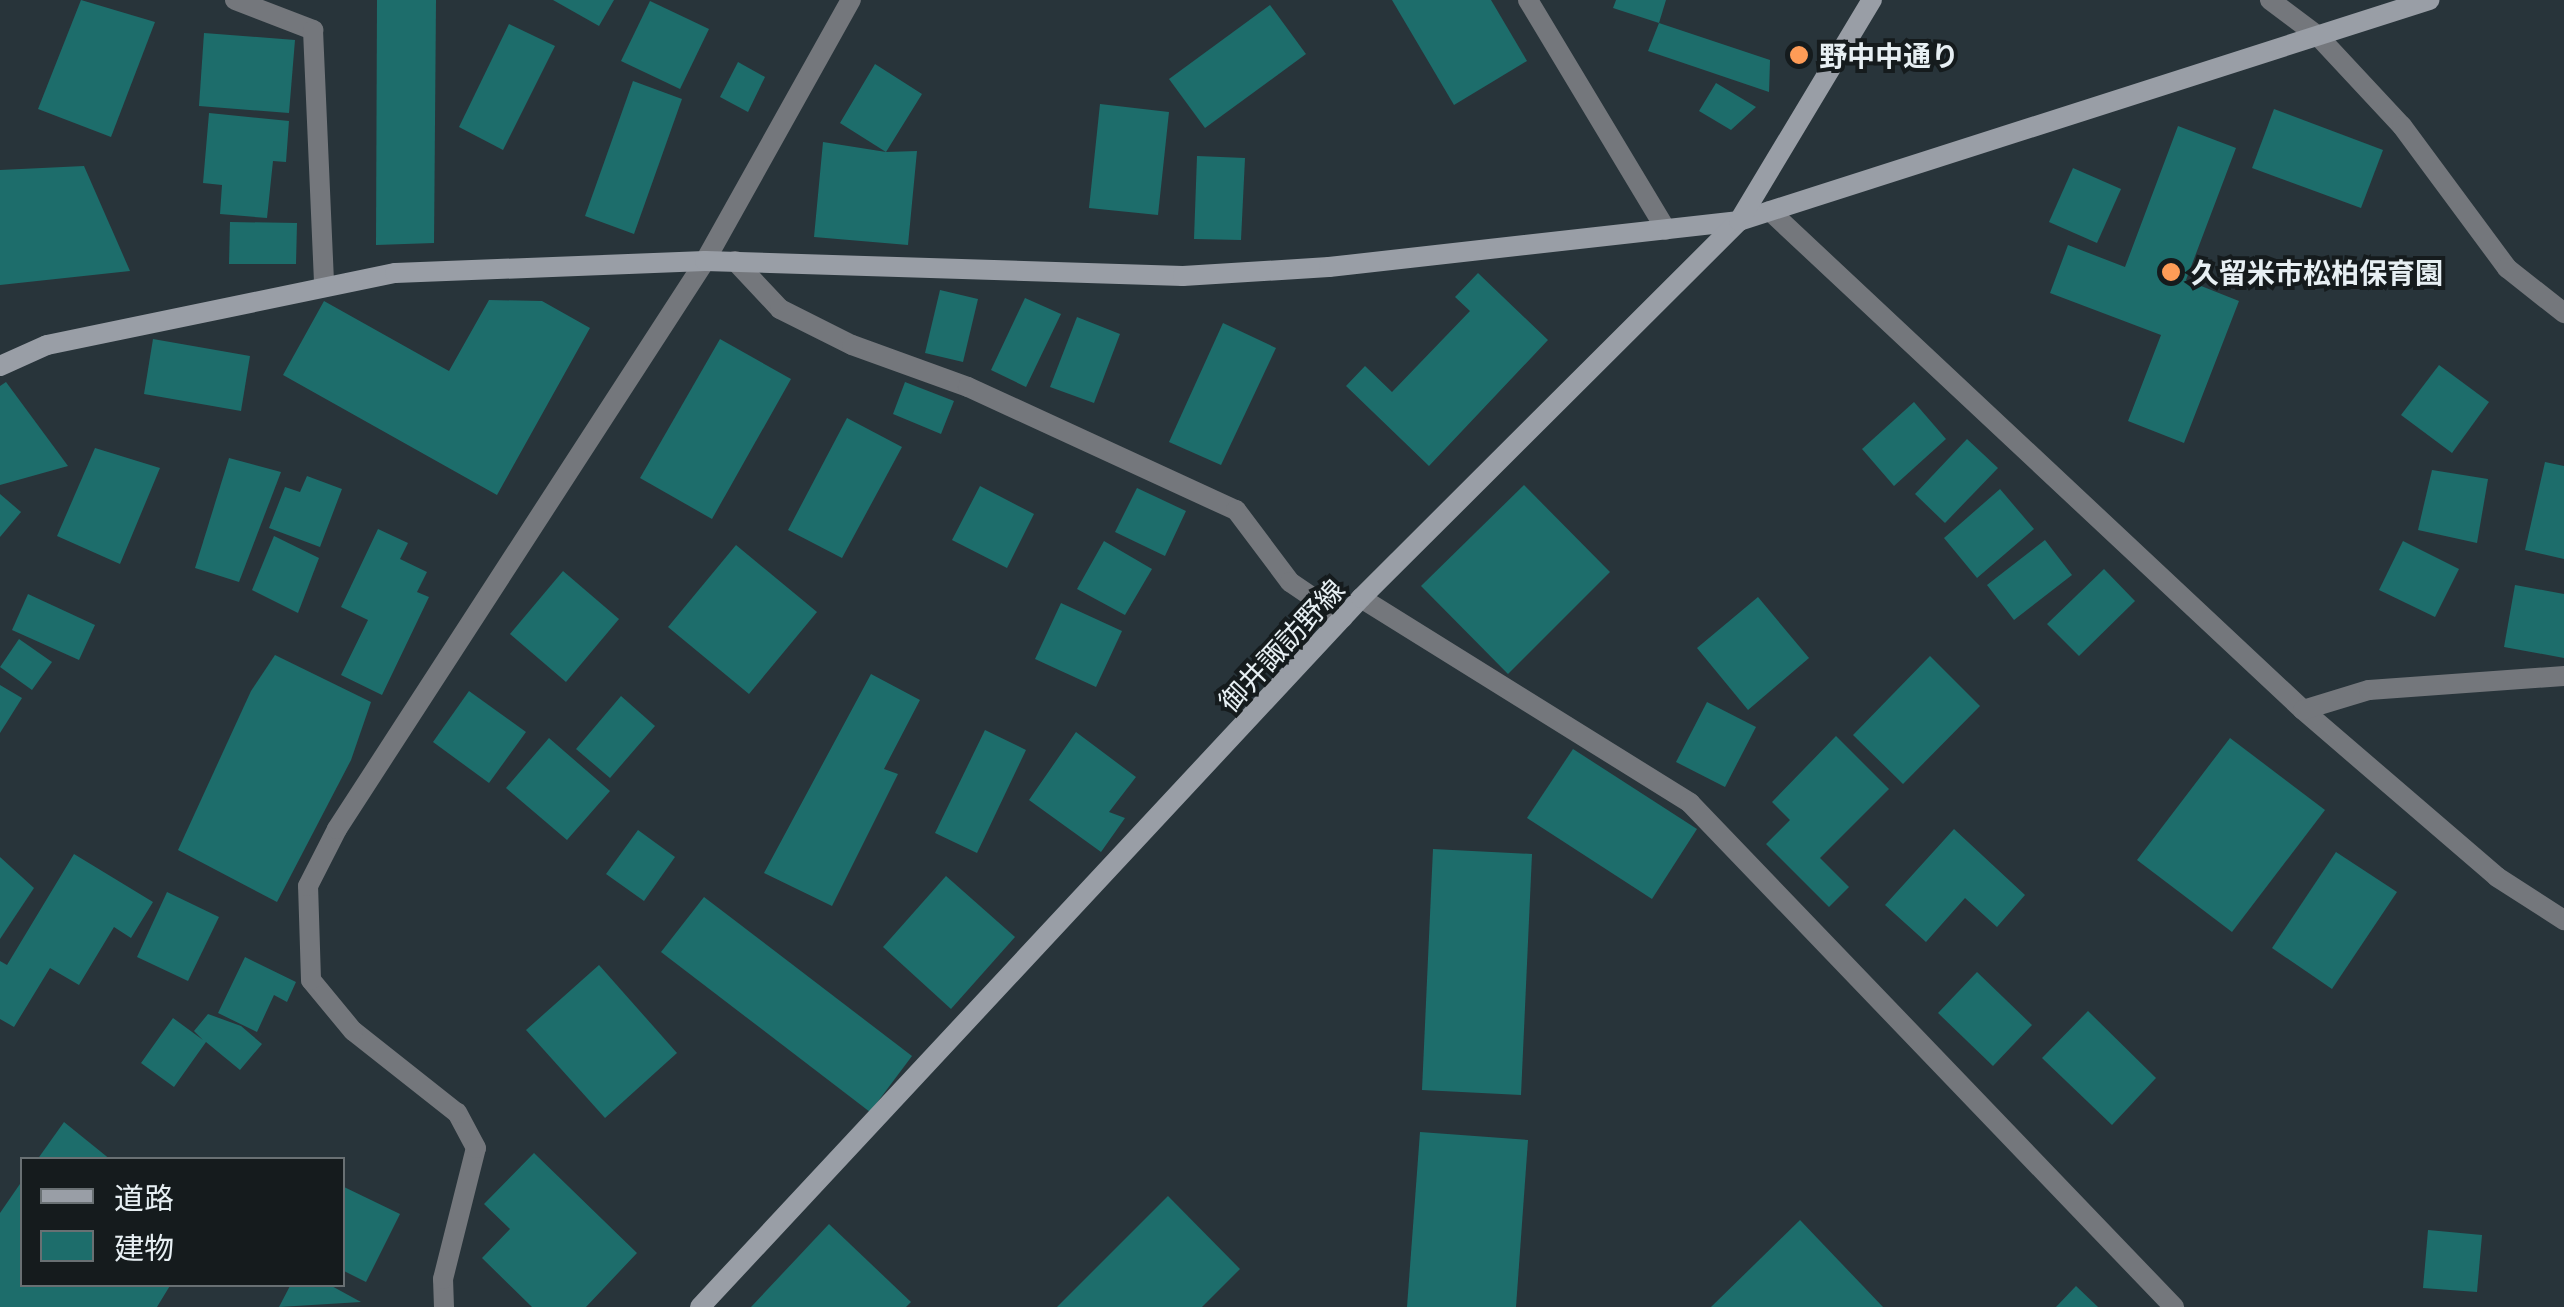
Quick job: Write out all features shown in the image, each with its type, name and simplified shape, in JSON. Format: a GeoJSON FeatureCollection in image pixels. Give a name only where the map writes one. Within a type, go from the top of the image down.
{"type":"FeatureCollection","features":[{"type":"Feature","properties":{"kind":"street"},"geometry":{"type":"LineString","coordinates":[[235,0],[313,30],[324,287]]}},
{"type":"Feature","properties":{"kind":"street"},"geometry":{"type":"LineString","coordinates":[[444,1307],[444,1280],[476,1148],[457,1112],[353,1031],[311,980],[308,886],[336,829],[704,260],[851,0]]}},
{"type":"Feature","properties":{"kind":"street"},"geometry":{"type":"LineString","coordinates":[[1528,0],[1666,230]]}},
{"type":"Feature","properties":{"kind":"street","name":"御井諏訪野線"},"geometry":{"type":"LineString","coordinates":[[700,1307],[1362,598],[1740,220],[1872,0]]}},
{"type":"Feature","properties":{"kind":"street"},"geometry":{"type":"LineString","coordinates":[[2270,0],[2318,36],[2402,126],[2507,268],[2564,313]]}},
{"type":"Feature","properties":{"kind":"street"},"geometry":{"type":"LineString","coordinates":[[0,366],[47,345],[324,287],[503,265],[704,260],[1184,276],[1329,267],[1740,220],[2429,0]]}},
{"type":"Feature","properties":{"kind":"street"},"geometry":{"type":"LineString","coordinates":[[1770,210],[2303,710],[2497,877],[2564,920]]}},
{"type":"Feature","properties":{"kind":"street"},"geometry":{"type":"LineString","coordinates":[[735,261],[780,309],[852,345],[968,388],[1236,510],[1290,582],[1343,618]]}},
{"type":"Feature","properties":{"kind":"street"},"geometry":{"type":"LineString","coordinates":[[1362,598],[1690,803],[2174,1307]]}},
{"type":"Feature","properties":{"kind":"street"},"geometry":{"type":"LineString","coordinates":[[2303,710],[2370,690],[2564,676]]}},
{"type":"Feature","properties":{"kind":"building"},"geometry":{"type":"Polygon","coordinates":[[[81,0],[155,22],[111,137],[38,109],[81,0]]]}},
{"type":"Feature","properties":{"kind":"building"},"geometry":{"type":"Polygon","coordinates":[[[377,0],[436,0],[434,243],[376,245],[377,0]]]}},
{"type":"Feature","properties":{"kind":"building"},"geometry":{"type":"Polygon","coordinates":[[[553,0],[614,0],[599,26],[553,0]]]}},
{"type":"Feature","properties":{"kind":"building"},"geometry":{"type":"Polygon","coordinates":[[[1392,0],[1491,0],[1527,61],[1454,105],[1392,0]]]}},
{"type":"Feature","properties":{"kind":"building"},"geometry":{"type":"Polygon","coordinates":[[[1616,0],[1666,0],[1659,23],[1613,8],[1616,0]]]}},
{"type":"Feature","properties":{"kind":"building"},"geometry":{"type":"Polygon","coordinates":[[[650,1],[709,29],[680,89],[621,61],[650,1]]]}},
{"type":"Feature","properties":{"kind":"building"},"geometry":{"type":"Polygon","coordinates":[[[1270,5],[1306,54],[1205,128],[1169,79],[1270,5]]]}},
{"type":"Feature","properties":{"kind":"building"},"geometry":{"type":"Polygon","coordinates":[[[1659,23],[1770,60],[1769,92],[1648,51],[1659,23]]]}},
{"type":"Feature","properties":{"kind":"building"},"geometry":{"type":"Polygon","coordinates":[[[509,24],[555,46],[503,150],[459,127],[509,24]]]}},
{"type":"Feature","properties":{"kind":"building"},"geometry":{"type":"Polygon","coordinates":[[[204,33],[295,40],[289,113],[199,106],[204,33]]]}},
{"type":"Feature","properties":{"kind":"building"},"geometry":{"type":"Polygon","coordinates":[[[738,62],[765,77],[748,112],[720,97],[738,62]]]}},
{"type":"Feature","properties":{"kind":"building"},"geometry":{"type":"Polygon","coordinates":[[[875,64],[922,94],[886,152],[840,123],[875,64]]]}},
{"type":"Feature","properties":{"kind":"building"},"geometry":{"type":"Polygon","coordinates":[[[633,81],[682,99],[634,234],[585,216],[633,81]]]}},
{"type":"Feature","properties":{"kind":"building"},"geometry":{"type":"Polygon","coordinates":[[[1716,83],[1756,107],[1731,130],[1699,111],[1716,83]]]}},
{"type":"Feature","properties":{"kind":"building"},"geometry":{"type":"Polygon","coordinates":[[[1100,104],[1169,112],[1158,215],[1089,208],[1100,104]]]}},
{"type":"Feature","properties":{"kind":"building"},"geometry":{"type":"Polygon","coordinates":[[[2274,109],[2383,150],[2361,208],[2252,168],[2274,109]]]}},
{"type":"Feature","properties":{"kind":"building"},"geometry":{"type":"Polygon","coordinates":[[[209,113],[289,121],[286,162],[273,161],[267,218],[220,214],[222,185],[203,183],[209,113]]]}},
{"type":"Feature","properties":{"kind":"building"},"geometry":{"type":"Polygon","coordinates":[[[2178,126],[2236,148],[2186,280],[2239,301],[2184,443],[2128,421],[2161,335],[2050,293],[2068,245],[2125,267],[2178,126]]]}},
{"type":"Feature","properties":{"kind":"building"},"geometry":{"type":"Polygon","coordinates":[[[823,142],[886,152],[917,151],[908,245],[814,237],[823,142]]]}},
{"type":"Feature","properties":{"kind":"building"},"geometry":{"type":"Polygon","coordinates":[[[1197,156],[1245,158],[1241,240],[1194,239],[1197,156]]]}},
{"type":"Feature","properties":{"kind":"building"},"geometry":{"type":"Polygon","coordinates":[[[84,166],[130,271],[0,285],[0,170],[84,166]]]}},
{"type":"Feature","properties":{"kind":"building"},"geometry":{"type":"Polygon","coordinates":[[[2073,168],[2121,189],[2097,243],[2049,222],[2073,168]]]}},
{"type":"Feature","properties":{"kind":"building"},"geometry":{"type":"Polygon","coordinates":[[[230,222],[297,223],[296,264],[229,264],[230,222]]]}},
{"type":"Feature","properties":{"kind":"building"},"geometry":{"type":"Polygon","coordinates":[[[1478,273],[1548,340],[1429,466],[1346,386],[1365,366],[1392,392],[1470,311],[1455,297],[1478,273]]]}},
{"type":"Feature","properties":{"kind":"building"},"geometry":{"type":"Polygon","coordinates":[[[940,290],[978,299],[963,362],[925,353],[940,290]]]}},
{"type":"Feature","properties":{"kind":"building"},"geometry":{"type":"Polygon","coordinates":[[[1025,298],[1061,314],[1026,387],[991,370],[1025,298]]]}},
{"type":"Feature","properties":{"kind":"building"},"geometry":{"type":"Polygon","coordinates":[[[489,300],[542,301],[590,328],[497,495],[283,375],[324,301],[449,371],[489,300]]]}},
{"type":"Feature","properties":{"kind":"building"},"geometry":{"type":"Polygon","coordinates":[[[1077,317],[1120,334],[1094,403],[1050,387],[1077,317]]]}},
{"type":"Feature","properties":{"kind":"building"},"geometry":{"type":"Polygon","coordinates":[[[1223,323],[1276,348],[1221,465],[1169,442],[1223,323]]]}},
{"type":"Feature","properties":{"kind":"building"},"geometry":{"type":"Polygon","coordinates":[[[153,339],[250,356],[241,411],[144,394],[153,339]]]}},
{"type":"Feature","properties":{"kind":"building"},"geometry":{"type":"Polygon","coordinates":[[[720,339],[791,379],[712,519],[640,478],[720,339]]]}},
{"type":"Feature","properties":{"kind":"building"},"geometry":{"type":"Polygon","coordinates":[[[2439,365],[2489,402],[2452,453],[2401,415],[2439,365]]]}},
{"type":"Feature","properties":{"kind":"building"},"geometry":{"type":"Polygon","coordinates":[[[6,382],[68,466],[0,485],[0,386],[6,382]]]}},
{"type":"Feature","properties":{"kind":"building"},"geometry":{"type":"Polygon","coordinates":[[[905,382],[954,401],[941,434],[893,414],[905,382]]]}},
{"type":"Feature","properties":{"kind":"building"},"geometry":{"type":"Polygon","coordinates":[[[1914,402],[1946,439],[1894,486],[1862,449],[1914,402]]]}},
{"type":"Feature","properties":{"kind":"building"},"geometry":{"type":"Polygon","coordinates":[[[847,418],[902,447],[842,558],[788,530],[847,418]]]}},
{"type":"Feature","properties":{"kind":"building"},"geometry":{"type":"Polygon","coordinates":[[[1967,439],[1998,468],[1945,523],[1915,494],[1967,439]]]}},
{"type":"Feature","properties":{"kind":"building"},"geometry":{"type":"Polygon","coordinates":[[[95,448],[160,468],[120,564],[57,536],[95,448]]]}},
{"type":"Feature","properties":{"kind":"building"},"geometry":{"type":"Polygon","coordinates":[[[229,458],[281,472],[239,582],[195,568],[229,458]]]}},
{"type":"Feature","properties":{"kind":"building"},"geometry":{"type":"Polygon","coordinates":[[[2545,462],[2564,466],[2564,559],[2525,550],[2545,462]]]}},
{"type":"Feature","properties":{"kind":"building"},"geometry":{"type":"Polygon","coordinates":[[[2432,470],[2488,479],[2477,543],[2418,530],[2432,470]]]}},
{"type":"Feature","properties":{"kind":"building"},"geometry":{"type":"Polygon","coordinates":[[[307,476],[342,489],[320,547],[269,528],[285,487],[300,492],[307,476]]]}},
{"type":"Feature","properties":{"kind":"building"},"geometry":{"type":"Polygon","coordinates":[[[1524,485],[1610,572],[1508,674],[1421,586],[1524,485]]]}},
{"type":"Feature","properties":{"kind":"building"},"geometry":{"type":"Polygon","coordinates":[[[980,486],[1034,514],[1007,568],[952,540],[980,486]]]}},
{"type":"Feature","properties":{"kind":"building"},"geometry":{"type":"Polygon","coordinates":[[[1137,488],[1186,511],[1165,556],[1115,532],[1137,488]]]}},
{"type":"Feature","properties":{"kind":"building"},"geometry":{"type":"Polygon","coordinates":[[[2000,489],[2034,529],[1977,578],[1944,538],[2000,489]]]}},
{"type":"Feature","properties":{"kind":"building"},"geometry":{"type":"Polygon","coordinates":[[[0,494],[21,512],[0,537],[0,494]]]}},
{"type":"Feature","properties":{"kind":"building"},"geometry":{"type":"Polygon","coordinates":[[[378,529],[408,543],[400,559],[427,572],[417,592],[429,597],[382,695],[341,675],[368,620],[341,607],[378,529]]]}},
{"type":"Feature","properties":{"kind":"building"},"geometry":{"type":"Polygon","coordinates":[[[274,536],[319,558],[298,613],[252,590],[274,536]]]}},
{"type":"Feature","properties":{"kind":"building"},"geometry":{"type":"Polygon","coordinates":[[[2045,540],[2072,575],[2014,620],[1987,585],[2045,540]]]}},
{"type":"Feature","properties":{"kind":"building"},"geometry":{"type":"Polygon","coordinates":[[[1104,541],[1152,569],[1125,615],[1077,589],[1104,541]]]}},
{"type":"Feature","properties":{"kind":"building"},"geometry":{"type":"Polygon","coordinates":[[[2403,541],[2459,569],[2435,617],[2379,590],[2403,541]]]}},
{"type":"Feature","properties":{"kind":"building"},"geometry":{"type":"Polygon","coordinates":[[[736,545],[817,612],[749,694],[668,627],[736,545]]]}},
{"type":"Feature","properties":{"kind":"building"},"geometry":{"type":"Polygon","coordinates":[[[2104,569],[2135,601],[2079,656],[2047,624],[2104,569]]]}},
{"type":"Feature","properties":{"kind":"building"},"geometry":{"type":"Polygon","coordinates":[[[563,571],[619,619],[566,682],[510,634],[563,571]]]}},
{"type":"Feature","properties":{"kind":"building"},"geometry":{"type":"Polygon","coordinates":[[[2515,585],[2564,594],[2564,658],[2504,647],[2515,585]]]}},
{"type":"Feature","properties":{"kind":"building"},"geometry":{"type":"Polygon","coordinates":[[[28,594],[95,625],[79,660],[12,630],[28,594]]]}},
{"type":"Feature","properties":{"kind":"building"},"geometry":{"type":"Polygon","coordinates":[[[1758,597],[1809,658],[1748,710],[1697,648],[1758,597]]]}},
{"type":"Feature","properties":{"kind":"building"},"geometry":{"type":"Polygon","coordinates":[[[1061,603],[1122,631],[1096,687],[1035,659],[1061,603]]]}},
{"type":"Feature","properties":{"kind":"building"},"geometry":{"type":"Polygon","coordinates":[[[19,639],[52,662],[32,690],[0,667],[19,639]]]}},
{"type":"Feature","properties":{"kind":"building"},"geometry":{"type":"Polygon","coordinates":[[[275,655],[371,702],[351,760],[277,902],[178,850],[251,691],[275,655]]]}},
{"type":"Feature","properties":{"kind":"building"},"geometry":{"type":"Polygon","coordinates":[[[1930,656],[1980,706],[1903,784],[1853,735],[1930,656]]]}},
{"type":"Feature","properties":{"kind":"building"},"geometry":{"type":"Polygon","coordinates":[[[871,674],[920,700],[884,769],[898,774],[832,906],[764,873],[871,674]]]}},
{"type":"Feature","properties":{"kind":"building"},"geometry":{"type":"Polygon","coordinates":[[[0,685],[22,698],[0,733],[0,685]]]}},
{"type":"Feature","properties":{"kind":"building"},"geometry":{"type":"Polygon","coordinates":[[[469,691],[526,732],[489,783],[433,742],[469,691]]]}},
{"type":"Feature","properties":{"kind":"building"},"geometry":{"type":"Polygon","coordinates":[[[621,696],[655,726],[610,778],[576,749],[621,696]]]}},
{"type":"Feature","properties":{"kind":"building"},"geometry":{"type":"Polygon","coordinates":[[[1707,702],[1756,727],[1725,787],[1676,762],[1707,702]]]}},
{"type":"Feature","properties":{"kind":"building"},"geometry":{"type":"Polygon","coordinates":[[[985,730],[1026,750],[977,853],[935,833],[985,730]]]}},
{"type":"Feature","properties":{"kind":"building"},"geometry":{"type":"Polygon","coordinates":[[[1076,732],[1136,777],[1109,812],[1125,818],[1101,852],[1029,800],[1076,732]]]}},
{"type":"Feature","properties":{"kind":"building"},"geometry":{"type":"Polygon","coordinates":[[[1836,736],[1889,789],[1820,858],[1849,887],[1829,907],[1766,844],[1790,820],[1772,802],[1836,736]]]}},
{"type":"Feature","properties":{"kind":"building"},"geometry":{"type":"Polygon","coordinates":[[[549,738],[610,791],[567,840],[506,788],[549,738]]]}},
{"type":"Feature","properties":{"kind":"building"},"geometry":{"type":"Polygon","coordinates":[[[2230,738],[2325,810],[2232,932],[2137,860],[2230,738]]]}},
{"type":"Feature","properties":{"kind":"building"},"geometry":{"type":"Polygon","coordinates":[[[1573,749],[1697,829],[1652,899],[1527,818],[1573,749]]]}},
{"type":"Feature","properties":{"kind":"building"},"geometry":{"type":"Polygon","coordinates":[[[1954,829],[2025,895],[1997,927],[1965,898],[1926,942],[1885,905],[1954,829]]]}},
{"type":"Feature","properties":{"kind":"building"},"geometry":{"type":"Polygon","coordinates":[[[638,830],[675,857],[644,901],[606,874],[638,830]]]}},
{"type":"Feature","properties":{"kind":"building"},"geometry":{"type":"Polygon","coordinates":[[[1433,849],[1532,854],[1521,1095],[1422,1090],[1433,849]]]}},
{"type":"Feature","properties":{"kind":"building"},"geometry":{"type":"Polygon","coordinates":[[[2336,852],[2397,892],[2332,989],[2272,948],[2336,852]]]}},
{"type":"Feature","properties":{"kind":"building"},"geometry":{"type":"Polygon","coordinates":[[[74,854],[153,902],[131,938],[114,927],[79,985],[50,968],[14,1027],[0,1019],[0,961],[7,965],[74,854]]]}},
{"type":"Feature","properties":{"kind":"building"},"geometry":{"type":"Polygon","coordinates":[[[0,857],[34,888],[0,939],[0,857]]]}},
{"type":"Feature","properties":{"kind":"building"},"geometry":{"type":"Polygon","coordinates":[[[946,876],[1015,937],[951,1009],[883,947],[946,876]]]}},
{"type":"Feature","properties":{"kind":"building"},"geometry":{"type":"Polygon","coordinates":[[[167,892],[219,917],[188,981],[137,957],[167,892]]]}},
{"type":"Feature","properties":{"kind":"building"},"geometry":{"type":"Polygon","coordinates":[[[704,897],[912,1056],[870,1112],[661,952],[704,897]]]}},
{"type":"Feature","properties":{"kind":"building"},"geometry":{"type":"Polygon","coordinates":[[[245,957],[296,982],[287,1002],[274,995],[257,1032],[218,1013],[245,957]]]}},
{"type":"Feature","properties":{"kind":"building"},"geometry":{"type":"Polygon","coordinates":[[[599,965],[677,1053],[605,1118],[526,1030],[599,965]]]}},
{"type":"Feature","properties":{"kind":"building"},"geometry":{"type":"Polygon","coordinates":[[[1977,972],[2032,1025],[1993,1066],[1938,1013],[1977,972]]]}},
{"type":"Feature","properties":{"kind":"building"},"geometry":{"type":"Polygon","coordinates":[[[2088,1011],[2156,1078],[2112,1125],[2042,1058],[2088,1011]]]}},
{"type":"Feature","properties":{"kind":"building"},"geometry":{"type":"Polygon","coordinates":[[[208,1014],[241,1026],[262,1044],[240,1070],[206,1042],[174,1087],[141,1063],[173,1018],[203,1040],[194,1031],[208,1014]]]}},
{"type":"Feature","properties":{"kind":"building"},"geometry":{"type":"Polygon","coordinates":[[[64,1122],[107,1157],[39,1157],[64,1122]]]}},
{"type":"Feature","properties":{"kind":"building"},"geometry":{"type":"Polygon","coordinates":[[[1420,1132],[1528,1140],[1516,1307],[1407,1307],[1420,1132]]]}},
{"type":"Feature","properties":{"kind":"building"},"geometry":{"type":"Polygon","coordinates":[[[534,1153],[637,1253],[586,1307],[532,1307],[482,1258],[510,1229],[484,1204],[534,1153]]]}},
{"type":"Feature","properties":{"kind":"building"},"geometry":{"type":"Polygon","coordinates":[[[20,1184],[20,1287],[169,1287],[157,1307],[0,1307],[0,1213],[20,1184]]]}},
{"type":"Feature","properties":{"kind":"building"},"geometry":{"type":"Polygon","coordinates":[[[345,1187],[400,1214],[366,1282],[345,1272],[345,1187]]]}},
{"type":"Feature","properties":{"kind":"building"},"geometry":{"type":"Polygon","coordinates":[[[1168,1196],[1240,1269],[1202,1307],[1057,1307],[1168,1196]]]}},
{"type":"Feature","properties":{"kind":"building"},"geometry":{"type":"Polygon","coordinates":[[[1800,1220],[1883,1307],[1711,1307],[1800,1220]]]}},
{"type":"Feature","properties":{"kind":"building"},"geometry":{"type":"Polygon","coordinates":[[[829,1224],[911,1302],[906,1307],[751,1307],[829,1224]]]}},
{"type":"Feature","properties":{"kind":"building"},"geometry":{"type":"Polygon","coordinates":[[[2428,1230],[2482,1235],[2477,1292],[2423,1288],[2428,1230]]]}},
{"type":"Feature","properties":{"kind":"building"},"geometry":{"type":"Polygon","coordinates":[[[2076,1286],[2098,1307],[2056,1307],[2076,1286]]]}},
{"type":"Feature","properties":{"kind":"building"},"geometry":{"type":"Polygon","coordinates":[[[289,1287],[334,1287],[361,1302],[279,1307],[289,1287]]]}},
{"type":"Feature","properties":{"kind":"place","name":"野中中通り"},"geometry":{"type":"Point","coordinates":[1799,55]}},
{"type":"Feature","properties":{"kind":"place","name":"久留米市松柏保育園"},"geometry":{"type":"Point","coordinates":[2171,272]}}]}
